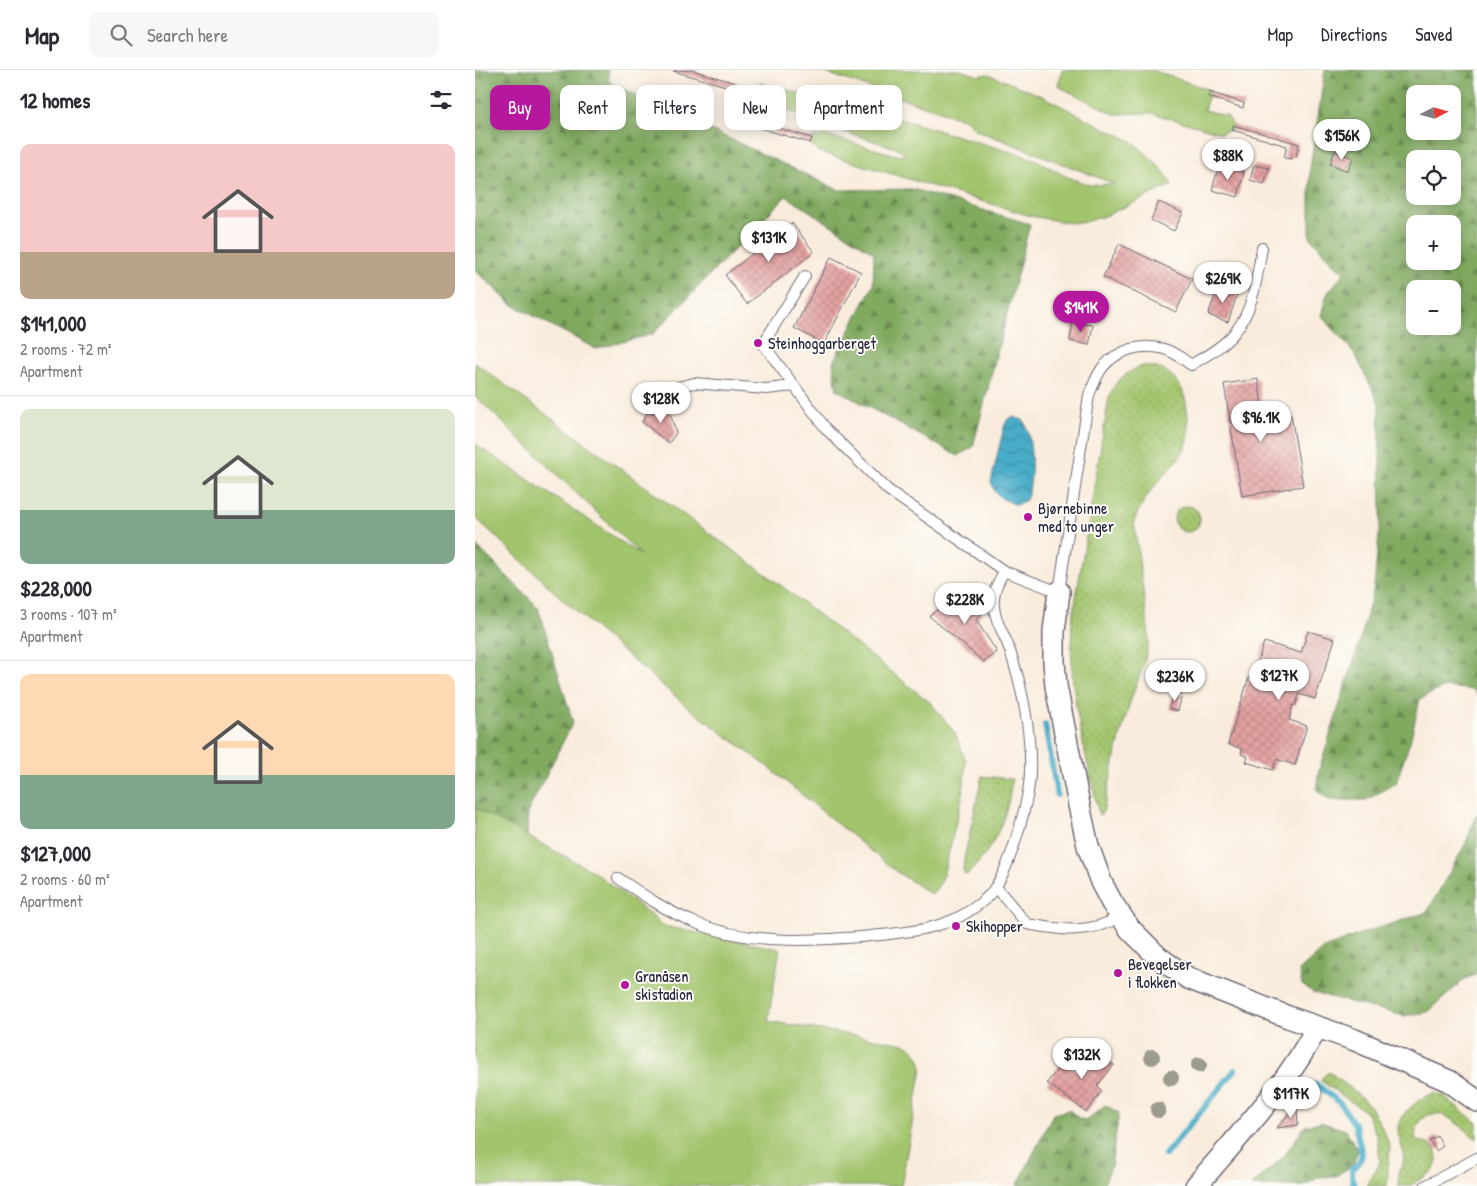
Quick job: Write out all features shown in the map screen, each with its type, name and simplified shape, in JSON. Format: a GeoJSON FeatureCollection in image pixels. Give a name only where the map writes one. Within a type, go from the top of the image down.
{"type":"FeatureCollection","features":[{"type":"Feature","properties":{"kind":"street"},"geometry":{"type":"LineString","coordinates":[[1059,592],[1054,631],[1054,662],[1063,724],[1089,846],[1101,882],[1112,903],[1130,929],[1158,957],[1188,978],[1355,1040],[1449,1081],[1477,1101]]}},
{"type":"Feature","properties":{"kind":"street"},"geometry":{"type":"LineString","coordinates":[[1197,1186],[1285,1080],[1305,1051],[1317,1027]]}},
{"type":"Feature","properties":{"kind":"lane"},"geometry":{"type":"LineString","coordinates":[[805,276],[763,344],[827,430],[888,490],[1004,571],[1059,592],[1089,395],[1102,368],[1113,358],[1125,351],[1151,347],[1165,349],[1177,354],[1191,365],[1222,345],[1235,332],[1250,307],[1262,248]]}},
{"type":"Feature","properties":{"kind":"lane"},"geometry":{"type":"LineString","coordinates":[[640,396],[694,383],[767,389],[794,386]]}},
{"type":"Feature","properties":{"kind":"lane"},"geometry":{"type":"LineString","coordinates":[[618,878],[663,908],[697,924],[732,934],[768,938],[799,940],[845,938],[906,932],[930,928],[950,921],[975,908],[996,887],[1011,852],[1027,794],[1030,774],[1029,737],[1016,668],[994,612],[994,592],[1004,571]]}},
{"type":"Feature","properties":{"kind":"lane"},"geometry":{"type":"LineString","coordinates":[[996,887],[1027,924],[1066,930],[1081,929],[1108,924],[1121,916]]}},
{"type":"Feature","properties":{"kind":"lane"},"geometry":{"type":"LineString","coordinates":[[1425,1186],[1477,1158]]}},
{"type":"Feature","properties":{"kind":"green space"},"geometry":{"type":"Polygon","coordinates":[[[475,70],[608,70],[609,82],[615,85],[560,85],[560,130],[626,130],[626,90],[636,95],[636,130],[711,130],[839,190],[913,189],[1030,224],[973,447],[958,456],[837,390],[833,362],[873,285],[874,253],[786,196],[653,334],[596,349],[511,304],[475,270],[475,70]]]}},
{"type":"Feature","properties":{"kind":"green space"},"geometry":{"type":"Polygon","coordinates":[[[817,70],[960,70],[979,76],[987,74],[1040,95],[1132,141],[1165,173],[1172,185],[1107,215],[1088,221],[1070,223],[1031,216],[819,152],[810,143],[812,138],[824,135],[896,155],[905,155],[899,149],[839,130],[902,130],[902,120],[1035,159],[1065,176],[1090,185],[1115,184],[976,130],[966,120],[902,99],[902,85],[862,85],[817,70]]]}},
{"type":"Feature","properties":{"kind":"green space"},"geometry":{"type":"Polygon","coordinates":[[[1062,70],[1152,70],[1210,90],[1204,110],[1227,116],[1233,125],[1232,130],[1221,133],[1151,113],[1114,114],[1058,86],[1062,70]]]}},
{"type":"Feature","properties":{"kind":"green space"},"geometry":{"type":"Polygon","coordinates":[[[1325,70],[1477,70],[1477,695],[1474,690],[1445,687],[1420,699],[1410,742],[1396,783],[1366,800],[1329,800],[1316,789],[1319,770],[1363,630],[1374,587],[1381,512],[1379,403],[1355,354],[1321,315],[1327,294],[1344,273],[1310,237],[1310,168],[1325,70]]]}},
{"type":"Feature","properties":{"kind":"green space"},"geometry":{"type":"Polygon","coordinates":[[[786,90],[796,92],[796,113],[786,109],[786,90]]]}},
{"type":"Feature","properties":{"kind":"green space"},"geometry":{"type":"Polygon","coordinates":[[[475,363],[778,583],[931,703],[955,733],[966,761],[963,794],[942,880],[932,895],[894,870],[768,767],[690,709],[561,598],[475,517],[475,444],[641,555],[475,396],[475,363]]]}},
{"type":"Feature","properties":{"kind":"green space"},"geometry":{"type":"Polygon","coordinates":[[[1143,366],[1167,372],[1179,384],[1186,403],[1189,433],[1187,443],[1178,460],[1149,493],[1134,522],[1149,635],[1148,646],[1144,664],[1121,732],[1103,812],[1099,815],[1075,700],[1072,622],[1109,397],[1122,377],[1143,366]]]}},
{"type":"Feature","properties":{"kind":"green space"},"geometry":{"type":"Polygon","coordinates":[[[1187,506],[1196,510],[1200,519],[1196,528],[1187,532],[1178,528],[1174,519],[1178,510],[1187,506]]]}},
{"type":"Feature","properties":{"kind":"green space"},"geometry":{"type":"Polygon","coordinates":[[[475,544],[538,607],[573,722],[528,811],[525,882],[475,900],[475,544]]]}},
{"type":"Feature","properties":{"kind":"green space"},"geometry":{"type":"Polygon","coordinates":[[[982,776],[1012,779],[1010,793],[999,831],[986,853],[966,875],[963,871],[964,859],[982,776]]]}},
{"type":"Feature","properties":{"kind":"green space","name":"Granåsen skistadion"},"geometry":{"type":"Polygon","coordinates":[[[475,808],[594,872],[663,926],[780,949],[768,1021],[906,1044],[912,1049],[919,1057],[922,1068],[901,1186],[475,1186],[475,808]]]}},
{"type":"Feature","properties":{"kind":"green space"},"geometry":{"type":"Polygon","coordinates":[[[1477,814],[1477,974],[1465,979],[1428,1012],[1404,1016],[1314,993],[1302,985],[1299,971],[1324,948],[1427,912],[1465,845],[1477,814]]]}},
{"type":"Feature","properties":{"kind":"green space"},"geometry":{"type":"Polygon","coordinates":[[[1329,1072],[1352,1089],[1371,1107],[1385,1133],[1390,1147],[1387,1186],[1368,1186],[1369,1179],[1380,1161],[1377,1137],[1366,1112],[1321,1081],[1329,1072]]]}},
{"type":"Feature","properties":{"kind":"green space"},"geometry":{"type":"Polygon","coordinates":[[[1435,1093],[1444,1096],[1477,1123],[1477,1139],[1446,1116],[1432,1114],[1425,1117],[1417,1126],[1415,1138],[1419,1142],[1428,1143],[1435,1151],[1437,1162],[1434,1170],[1410,1186],[1398,1186],[1399,1169],[1404,1155],[1398,1134],[1399,1123],[1411,1106],[1435,1093]]]}},
{"type":"Feature","properties":{"kind":"green space"},"geometry":{"type":"Polygon","coordinates":[[[1105,1105],[1119,1113],[1111,1167],[1103,1186],[1017,1186],[1053,1114],[1069,1110],[1080,1119],[1087,1120],[1105,1105]]]}},
{"type":"Feature","properties":{"kind":"green space"},"geometry":{"type":"Polygon","coordinates":[[[1320,1122],[1346,1130],[1358,1150],[1353,1165],[1336,1176],[1319,1177],[1304,1186],[1251,1186],[1283,1157],[1305,1126],[1320,1122]]]}},
{"type":"Feature","properties":{"kind":"water"},"geometry":{"type":"Polygon","coordinates":[[[1013,417],[1023,420],[1026,427],[1029,436],[1031,459],[1029,492],[1026,500],[1016,505],[1001,498],[995,492],[991,482],[1004,427],[1007,420],[1013,417]]]}},
{"type":"Feature","properties":{"kind":"building"},"geometry":{"type":"Polygon","coordinates":[[[692,70],[742,85],[724,85],[673,71],[692,70]]]}},
{"type":"Feature","properties":{"kind":"building"},"geometry":{"type":"Polygon","coordinates":[[[1209,92],[1244,103],[1243,108],[1208,97],[1209,92]]]}},
{"type":"Feature","properties":{"kind":"building"},"geometry":{"type":"Polygon","coordinates":[[[1233,125],[1299,144],[1296,157],[1291,156],[1291,159],[1284,158],[1287,146],[1232,130],[1233,125]]]}},
{"type":"Feature","properties":{"kind":"building"},"geometry":{"type":"Polygon","coordinates":[[[767,130],[784,130],[812,138],[810,143],[767,130]]]}},
{"type":"Feature","properties":{"kind":"building"},"geometry":{"type":"Polygon","coordinates":[[[1335,151],[1353,158],[1348,171],[1330,164],[1335,151]]]}},
{"type":"Feature","properties":{"kind":"building"},"geometry":{"type":"Polygon","coordinates":[[[1219,165],[1244,172],[1238,197],[1212,190],[1219,165]]]}},
{"type":"Feature","properties":{"kind":"building"},"geometry":{"type":"Polygon","coordinates":[[[1254,165],[1269,168],[1264,184],[1250,180],[1254,165]]]}},
{"type":"Feature","properties":{"kind":"building"},"geometry":{"type":"Polygon","coordinates":[[[1159,202],[1183,213],[1174,231],[1151,220],[1159,202]]]}},
{"type":"Feature","properties":{"kind":"building"},"geometry":{"type":"Polygon","coordinates":[[[792,223],[814,252],[747,304],[725,275],[792,223]]]}},
{"type":"Feature","properties":{"kind":"building"},"geometry":{"type":"Polygon","coordinates":[[[1119,244],[1192,279],[1176,312],[1103,277],[1119,244]]]}},
{"type":"Feature","properties":{"kind":"building"},"geometry":{"type":"Polygon","coordinates":[[[831,257],[861,272],[824,344],[794,328],[831,257]]]}},
{"type":"Feature","properties":{"kind":"building"},"geometry":{"type":"Polygon","coordinates":[[[1219,285],[1238,292],[1228,322],[1208,315],[1219,285]]]}},
{"type":"Feature","properties":{"kind":"building"},"geometry":{"type":"Polygon","coordinates":[[[1073,322],[1093,325],[1089,345],[1070,341],[1073,322]]]}},
{"type":"Feature","properties":{"kind":"building"},"geometry":{"type":"Polygon","coordinates":[[[1258,379],[1264,419],[1291,415],[1303,486],[1242,496],[1224,384],[1258,379]]]}},
{"type":"Feature","properties":{"kind":"building"},"geometry":{"type":"Polygon","coordinates":[[[669,409],[676,433],[669,443],[642,422],[648,411],[653,413],[669,409]]]}},
{"type":"Feature","properties":{"kind":"building"},"geometry":{"type":"Polygon","coordinates":[[[964,589],[982,613],[976,620],[997,652],[984,662],[929,616],[964,589]]]}},
{"type":"Feature","properties":{"kind":"building"},"geometry":{"type":"Polygon","coordinates":[[[1308,631],[1335,639],[1315,699],[1299,694],[1296,705],[1293,705],[1289,720],[1307,726],[1295,765],[1276,759],[1273,770],[1246,762],[1248,757],[1241,754],[1242,749],[1228,744],[1249,677],[1253,678],[1264,642],[1301,653],[1308,631]]]}},
{"type":"Feature","properties":{"kind":"building"},"geometry":{"type":"Polygon","coordinates":[[[1173,693],[1182,695],[1178,711],[1169,709],[1173,693]]]}},
{"type":"Feature","properties":{"kind":"building"},"geometry":{"type":"Polygon","coordinates":[[[1091,1048],[1114,1065],[1097,1086],[1102,1091],[1086,1112],[1047,1083],[1063,1061],[1077,1071],[1082,1065],[1079,1063],[1091,1048]]]}},
{"type":"Feature","properties":{"kind":"building"},"geometry":{"type":"Polygon","coordinates":[[[1297,1104],[1298,1125],[1277,1128],[1297,1104]]]}},
{"type":"Feature","properties":{"kind":"building"},"geometry":{"type":"Polygon","coordinates":[[[1437,1136],[1443,1146],[1436,1151],[1430,1141],[1437,1136]]]}},
{"type":"Feature","properties":{"kind":"waterway"},"geometry":{"type":"LineString","coordinates":[[1045,724],[1057,795]]}},
{"type":"Feature","properties":{"kind":"waterway"},"geometry":{"type":"LineString","coordinates":[[1165,1155],[1235,1070]]}},
{"type":"Feature","properties":{"kind":"waterway"},"geometry":{"type":"LineString","coordinates":[[1316,1084],[1340,1103],[1355,1125],[1362,1154],[1359,1163],[1352,1169],[1354,1186]]}},
{"type":"Feature","properties":{"kind":"place","name":"Steinhoggarberget"},"geometry":{"type":"Point","coordinates":[758,343]}},
{"type":"Feature","properties":{"kind":"place","name":"Bjørnebinne med to unger"},"geometry":{"type":"Point","coordinates":[1028,517]}},
{"type":"Feature","properties":{"kind":"place","name":"Skihopper"},"geometry":{"type":"Point","coordinates":[956,926]}},
{"type":"Feature","properties":{"kind":"place","name":"Bevegelser i flokken"},"geometry":{"type":"Point","coordinates":[1118,973]}},
{"type":"Feature","properties":{"kind":"place","name":"Granåsen skistadion"},"geometry":{"type":"Point","coordinates":[625,985]}}]}
